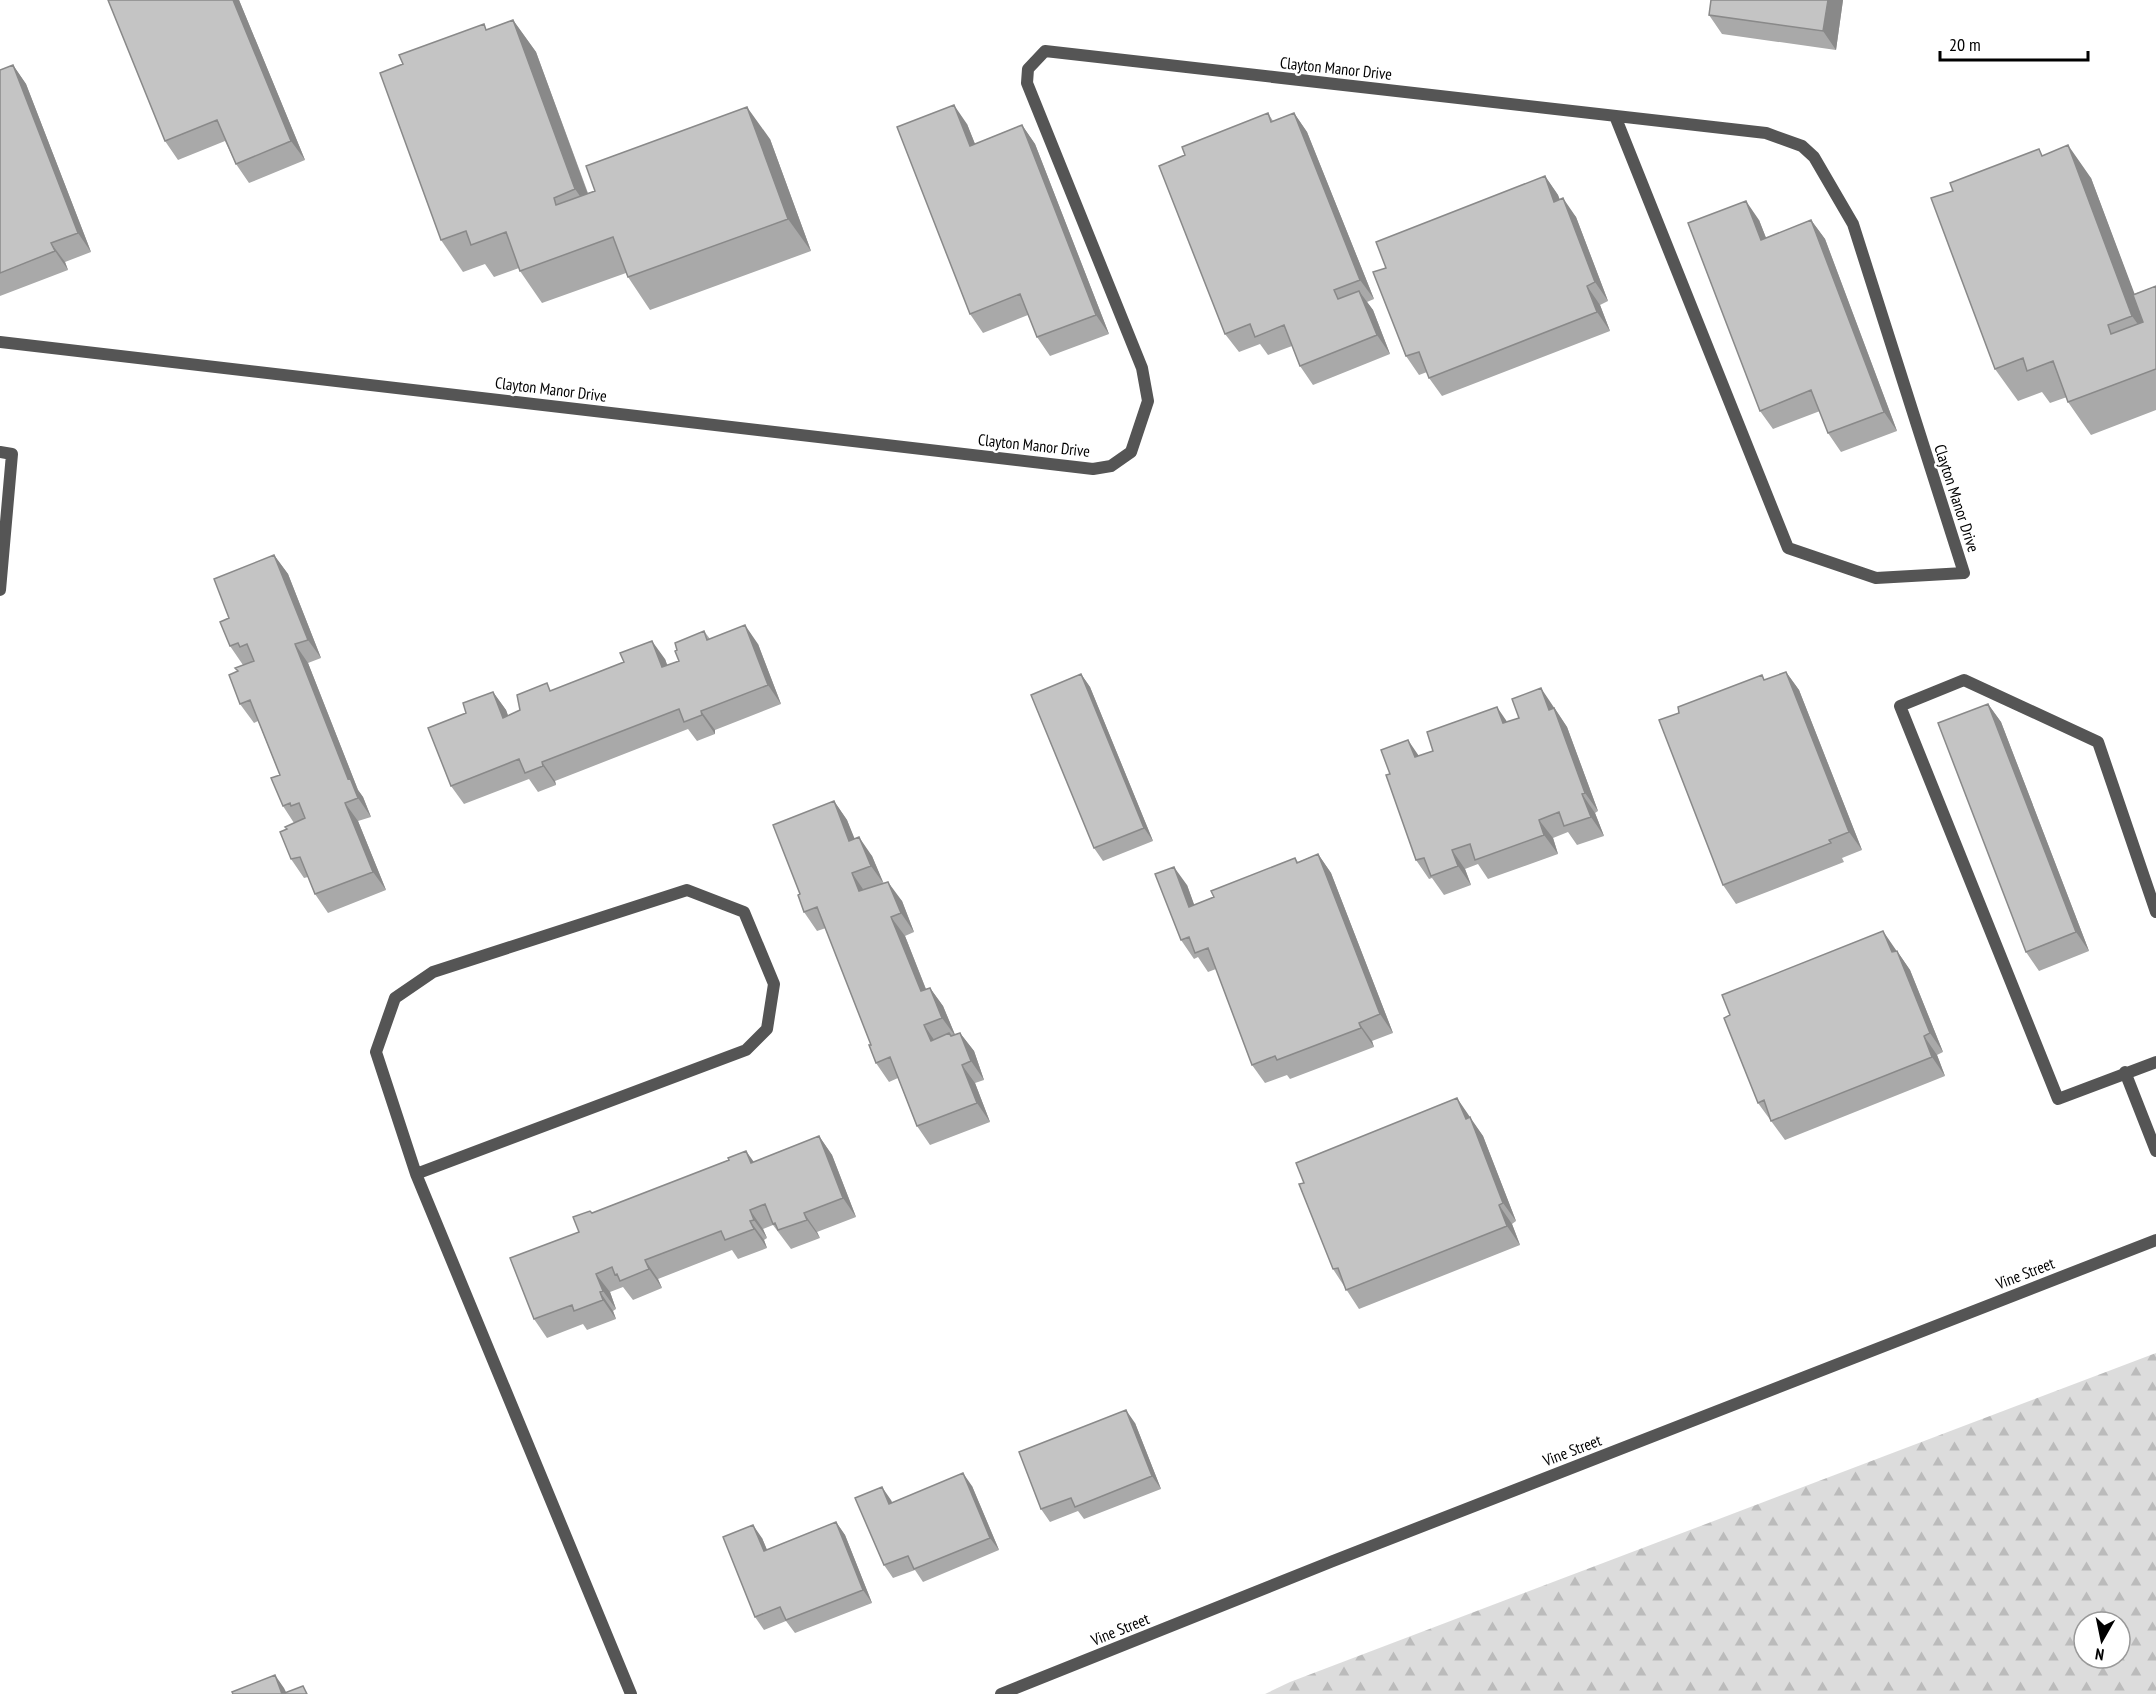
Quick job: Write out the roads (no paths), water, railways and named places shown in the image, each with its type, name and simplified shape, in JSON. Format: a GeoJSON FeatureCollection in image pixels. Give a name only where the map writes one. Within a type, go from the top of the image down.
{"type":"FeatureCollection","features":[{"type":"Feature","properties":{"kind":"street","name":"Clayton Manor Drive"},"geometry":{"type":"LineString","coordinates":[[0,342],[1094,469],[1111,466],[1131,452],[1148,401],[1142,368],[1027,83],[1028,69],[1045,51],[1766,133],[1802,146],[1814,157],[1853,224],[1964,573],[1876,578],[1788,548],[1615,116]]}},
{"type":"Feature","properties":{"kind":"street"},"geometry":{"type":"LineString","coordinates":[[0,452],[12,453],[0,590]]}},
{"type":"Feature","properties":{"kind":"street"},"geometry":{"type":"LineString","coordinates":[[2156,912],[2098,742],[1964,680],[1900,706],[2058,1099],[2156,1062]]}},
{"type":"Feature","properties":{"kind":"street"},"geometry":{"type":"LineString","coordinates":[[416,1174],[746,1050],[767,1029],[774,984],[744,912],[687,890],[433,972],[395,998],[376,1052],[416,1174],[631,1694]]}},
{"type":"Feature","properties":{"kind":"street"},"geometry":{"type":"LineString","coordinates":[[2125,1072],[2156,1151]]}},
{"type":"Feature","properties":{"kind":"street","name":"Vine Street"},"geometry":{"type":"LineString","coordinates":[[1001,1694],[1333,1561],[2156,1240]]}}]}
